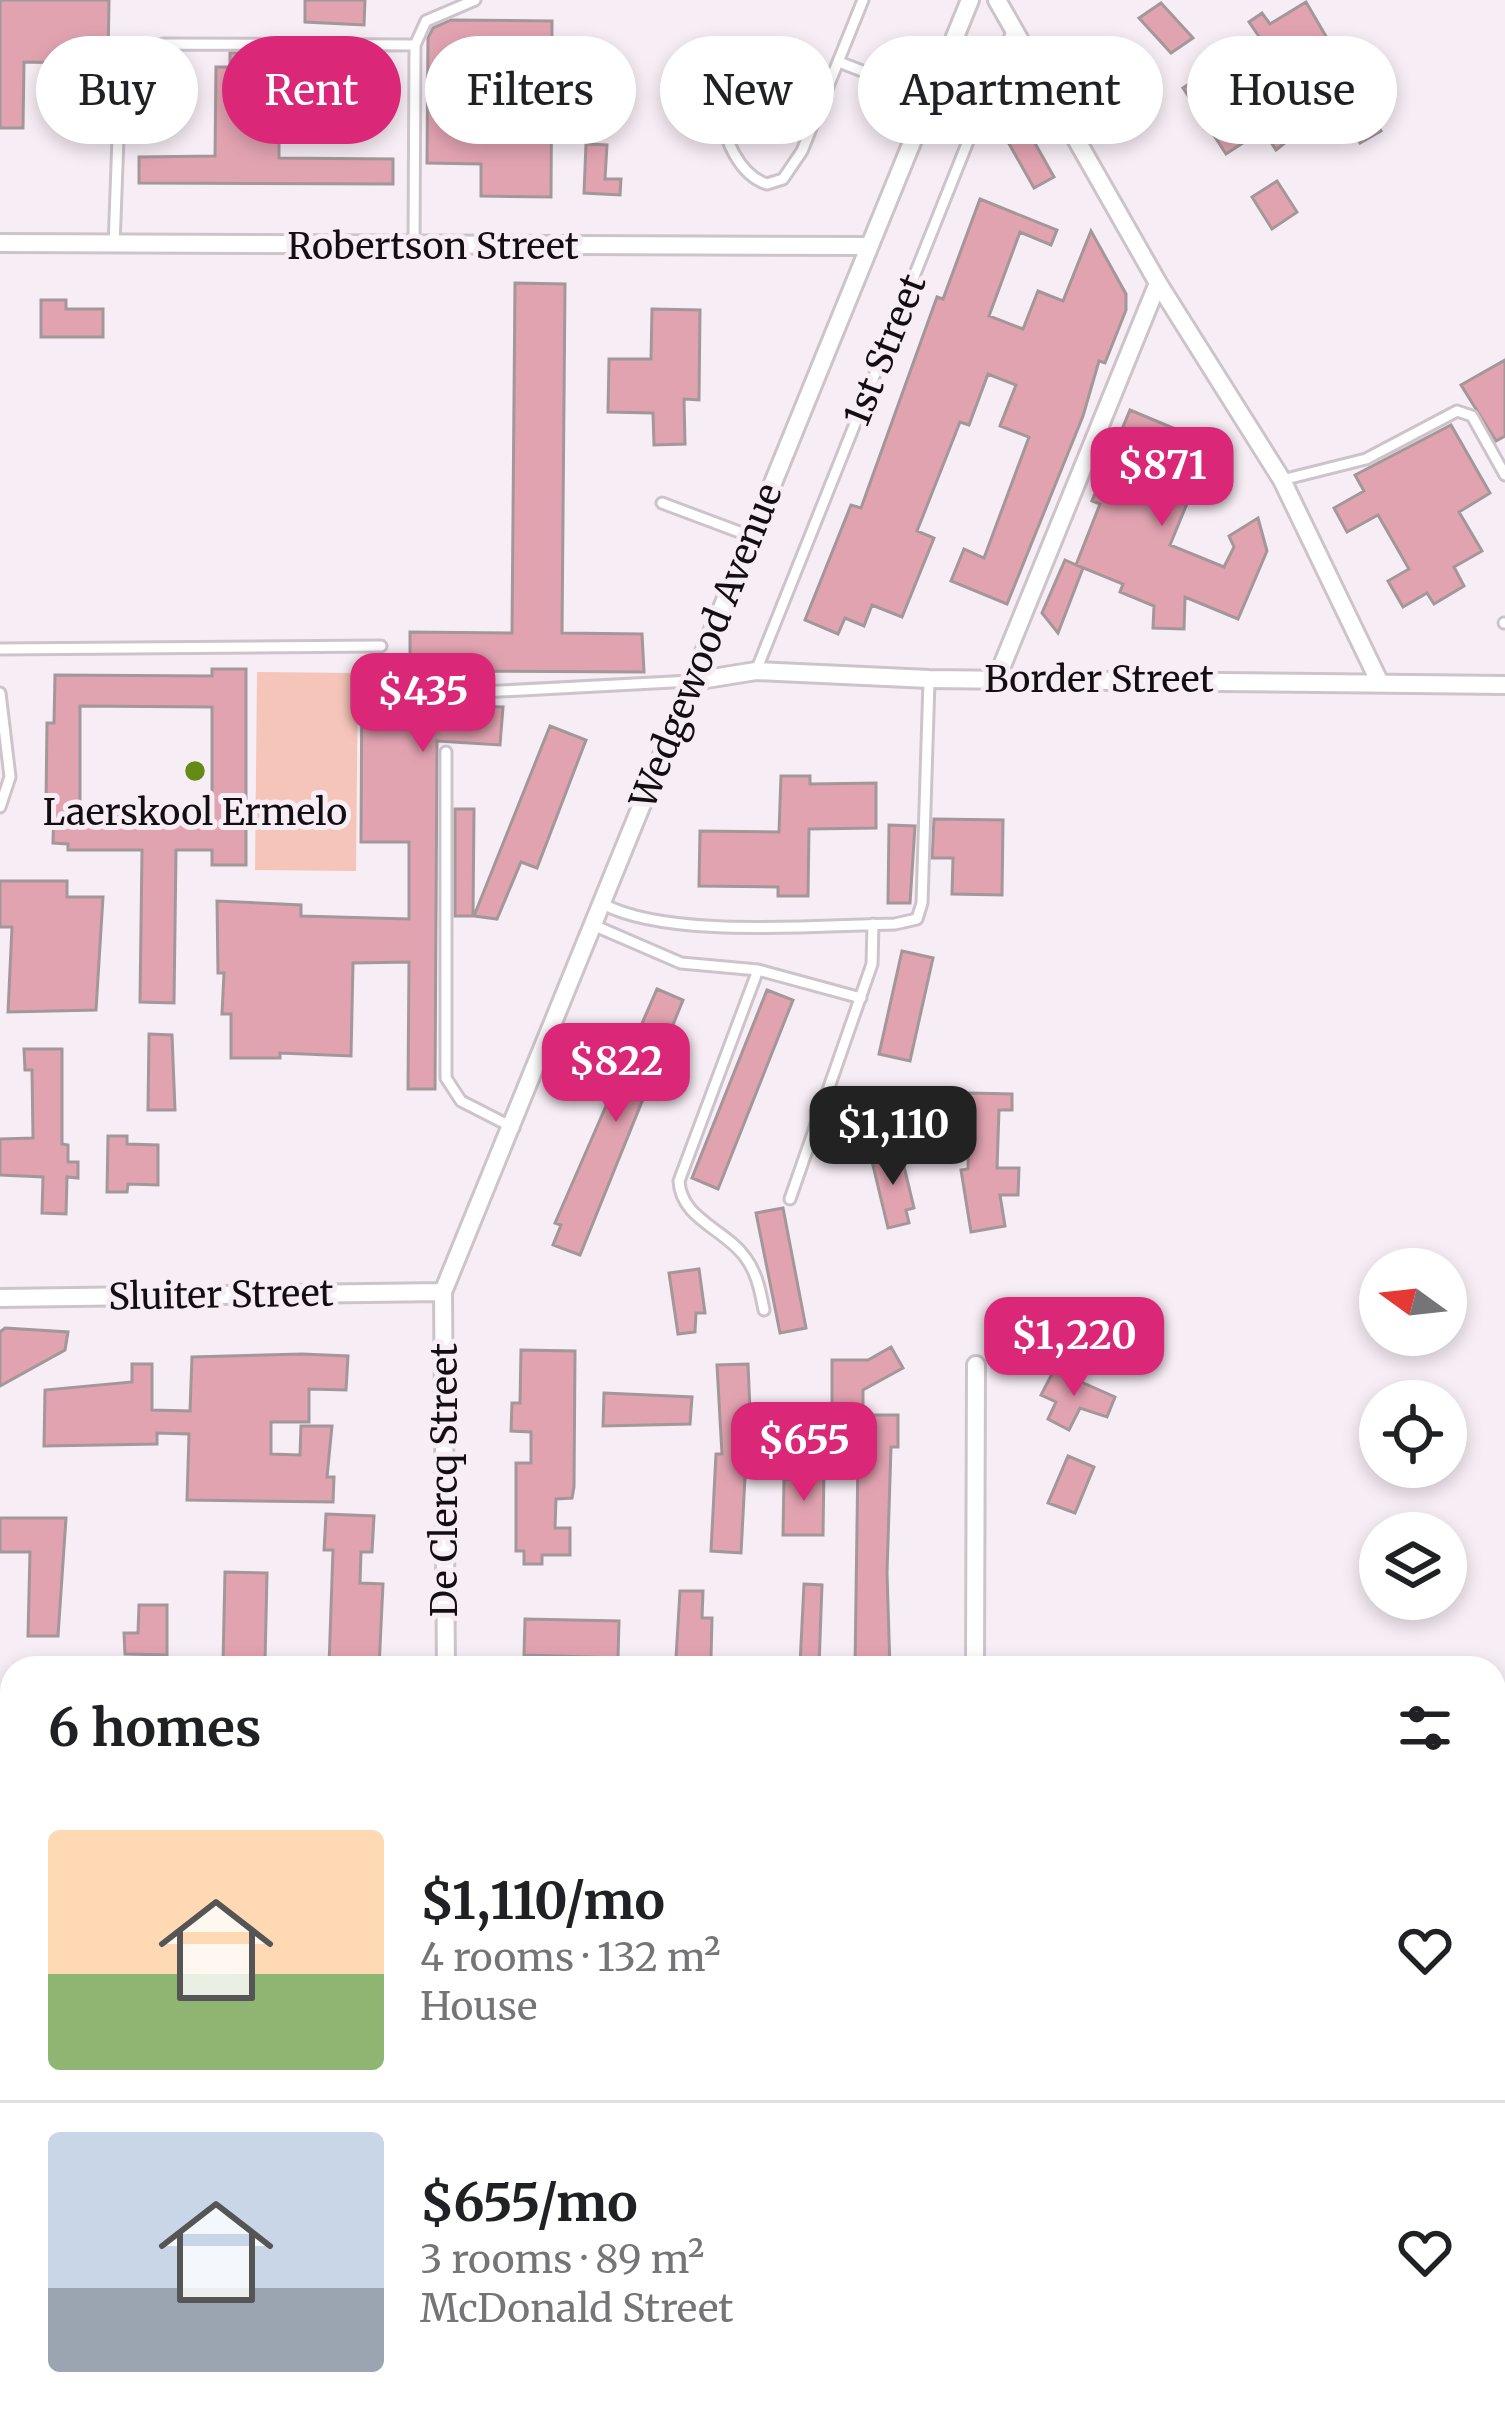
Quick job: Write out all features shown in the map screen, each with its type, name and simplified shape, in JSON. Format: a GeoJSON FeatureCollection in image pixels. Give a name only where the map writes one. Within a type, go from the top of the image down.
{"type":"FeatureCollection","features":[{"type":"Feature","properties":{"kind":"street","name":"Wedgewood Avenue"},"geometry":{"type":"LineString","coordinates":[[955,36],[970,0]]}},
{"type":"Feature","properties":{"kind":"street"},"geometry":{"type":"LineString","coordinates":[[997,0],[1158,283],[1282,480],[1379,681]]}},
{"type":"Feature","properties":{"kind":"street","name":"Wedgewood Avenue"},"geometry":{"type":"LineString","coordinates":[[443,1292],[514,1128],[909,144]]}},
{"type":"Feature","properties":{"kind":"street","name":"Robertson Street"},"geometry":{"type":"LineString","coordinates":[[0,243],[867,246]]}},
{"type":"Feature","properties":{"kind":"street"},"geometry":{"type":"LineString","coordinates":[[997,678],[1158,283]]}},
{"type":"Feature","properties":{"kind":"street","name":"Border Street"},"geometry":{"type":"LineString","coordinates":[[694,681],[756,670],[929,679],[1505,685]]}},
{"type":"Feature","properties":{"kind":"street","name":"Sluiter Street"},"geometry":{"type":"LineString","coordinates":[[0,1298],[443,1292]]}},
{"type":"Feature","properties":{"kind":"street","name":"De Clercq Street"},"geometry":{"type":"LineString","coordinates":[[443,1292],[446,1656]]}},
{"type":"Feature","properties":{"kind":"street"},"geometry":{"type":"LineString","coordinates":[[975,1656],[976,1365]]}},
{"type":"Feature","properties":{"kind":"lane"},"geometry":{"type":"LineString","coordinates":[[414,246],[415,45],[426,21],[475,0]]}},
{"type":"Feature","properties":{"kind":"lane"},"geometry":{"type":"LineString","coordinates":[[834,74],[862,0]]}},
{"type":"Feature","properties":{"kind":"lane","name":"1st Street"},"geometry":{"type":"LineString","coordinates":[[756,670],[1013,29]]}},
{"type":"Feature","properties":{"kind":"lane"},"geometry":{"type":"LineString","coordinates":[[114,246],[120,84],[135,51],[164,44],[415,45]]}},
{"type":"Feature","properties":{"kind":"lane"},"geometry":{"type":"LineString","coordinates":[[839,62],[858,69]]}},
{"type":"Feature","properties":{"kind":"lane"},"geometry":{"type":"LineString","coordinates":[[730,144],[750,175],[767,184],[783,179],[805,144]]}},
{"type":"Feature","properties":{"kind":"lane"},"geometry":{"type":"LineString","coordinates":[[1282,480],[1366,459],[1457,411],[1472,416],[1505,475]]}},
{"type":"Feature","properties":{"kind":"lane"},"geometry":{"type":"LineString","coordinates":[[662,502],[750,536]]}},
{"type":"Feature","properties":{"kind":"lane"},"geometry":{"type":"LineString","coordinates":[[0,649],[381,646]]}},
{"type":"Feature","properties":{"kind":"lane"},"geometry":{"type":"LineString","coordinates":[[603,904],[636,917],[679,923],[906,924],[922,913],[929,679]]}},
{"type":"Feature","properties":{"kind":"lane"},"geometry":{"type":"LineString","coordinates":[[463,693],[694,681]]}},
{"type":"Feature","properties":{"kind":"lane"},"geometry":{"type":"LineString","coordinates":[[0,693],[10,777],[0,807]]}},
{"type":"Feature","properties":{"kind":"lane"},"geometry":{"type":"LineString","coordinates":[[446,752],[446,1078],[461,1101],[514,1128]]}},
{"type":"Feature","properties":{"kind":"lane"},"geometry":{"type":"LineString","coordinates":[[593,925],[681,963],[758,970],[861,998]]}},
{"type":"Feature","properties":{"kind":"lane"},"geometry":{"type":"LineString","coordinates":[[790,1199],[872,964],[873,925]]}},
{"type":"Feature","properties":{"kind":"lane"},"geometry":{"type":"LineString","coordinates":[[758,970],[679,1181],[686,1206],[743,1252],[757,1276],[764,1310]]}},
{"type":"Feature","properties":{"kind":"shaded area"},"geometry":{"type":"Polygon","coordinates":[[[257,672],[358,673],[356,871],[255,870],[257,672]]]}},
{"type":"Feature","properties":{"kind":"building"},"geometry":{"type":"Polygon","coordinates":[[[0,0],[109,0],[108,36],[36,36],[36,62],[24,62],[23,128],[0,128],[0,0]]]}},
{"type":"Feature","properties":{"kind":"building"},"geometry":{"type":"Polygon","coordinates":[[[305,0],[365,0],[364,25],[305,22],[305,0]]]}},
{"type":"Feature","properties":{"kind":"building"},"geometry":{"type":"Polygon","coordinates":[[[1306,2],[1326,36],[1259,36],[1249,22],[1262,13],[1270,24],[1306,2]]]}},
{"type":"Feature","properties":{"kind":"building"},"geometry":{"type":"Polygon","coordinates":[[[1161,3],[1191,36],[1171,53],[1163,36],[1155,36],[1139,18],[1161,3]]]}},
{"type":"Feature","properties":{"kind":"building"},"geometry":{"type":"Polygon","coordinates":[[[451,20],[552,21],[552,36],[429,36],[433,28],[451,20]]]}},
{"type":"Feature","properties":{"kind":"building"},"geometry":{"type":"Polygon","coordinates":[[[216,67],[222,67],[222,144],[279,144],[279,158],[393,159],[393,184],[139,183],[139,157],[215,156],[216,67]]]}},
{"type":"Feature","properties":{"kind":"building"},"geometry":{"type":"Polygon","coordinates":[[[427,144],[551,144],[551,197],[481,196],[481,164],[427,163],[427,144]]]}},
{"type":"Feature","properties":{"kind":"building"},"geometry":{"type":"Polygon","coordinates":[[[586,144],[607,145],[605,179],[621,179],[620,195],[584,193],[586,144]]]}},
{"type":"Feature","properties":{"kind":"building"},"geometry":{"type":"Polygon","coordinates":[[[1009,144],[1035,144],[1054,177],[1034,188],[1009,144]]]}},
{"type":"Feature","properties":{"kind":"building"},"geometry":{"type":"Polygon","coordinates":[[[1219,144],[1241,144],[1226,154],[1219,144]]]}},
{"type":"Feature","properties":{"kind":"building"},"geometry":{"type":"Polygon","coordinates":[[[1277,181],[1297,212],[1272,229],[1252,197],[1277,181]]]}},
{"type":"Feature","properties":{"kind":"building"},"geometry":{"type":"Polygon","coordinates":[[[980,199],[1057,230],[1051,245],[1020,232],[989,316],[1023,329],[1038,291],[1063,301],[1091,231],[1126,294],[1126,310],[1105,363],[1099,361],[1083,416],[1007,604],[951,581],[964,549],[984,558],[1029,437],[1000,426],[1016,385],[988,374],[969,425],[960,422],[917,531],[934,538],[902,617],[872,605],[864,626],[845,618],[838,634],[805,620],[851,505],[861,508],[937,297],[943,299],[980,199]]]}},
{"type":"Feature","properties":{"kind":"building"},"geometry":{"type":"Polygon","coordinates":[[[515,283],[565,284],[562,633],[642,634],[644,672],[437,671],[437,725],[466,727],[468,706],[503,707],[500,745],[437,741],[435,1089],[408,1089],[409,962],[353,963],[351,1056],[280,1053],[280,1058],[231,1058],[231,1014],[222,1014],[224,973],[218,973],[217,901],[301,905],[301,916],[409,919],[409,842],[361,842],[362,662],[410,662],[410,632],[512,633],[515,283]]]}},
{"type":"Feature","properties":{"kind":"building"},"geometry":{"type":"Polygon","coordinates":[[[41,300],[66,300],[66,309],[103,309],[103,337],[41,337],[41,300]]]}},
{"type":"Feature","properties":{"kind":"building"},"geometry":{"type":"Polygon","coordinates":[[[652,309],[700,310],[699,400],[684,399],[685,444],[654,445],[653,413],[608,412],[609,359],[651,359],[652,309]]]}},
{"type":"Feature","properties":{"kind":"building"},"geometry":{"type":"Polygon","coordinates":[[[1505,360],[1505,436],[1496,441],[1461,385],[1505,360]]]}},
{"type":"Feature","properties":{"kind":"building"},"geometry":{"type":"Polygon","coordinates":[[[1130,410],[1202,440],[1184,485],[1193,489],[1170,545],[1224,567],[1234,547],[1229,536],[1258,518],[1267,551],[1238,619],[1185,597],[1184,629],[1153,628],[1154,606],[1120,592],[1123,584],[1076,565],[1100,504],[1092,501],[1130,410]]]}},
{"type":"Feature","properties":{"kind":"building"},"geometry":{"type":"Polygon","coordinates":[[[1451,425],[1490,493],[1459,512],[1482,551],[1454,567],[1464,586],[1434,604],[1427,593],[1403,607],[1388,581],[1409,569],[1378,515],[1347,532],[1334,508],[1364,491],[1355,475],[1451,425]]]}},
{"type":"Feature","properties":{"kind":"building"},"geometry":{"type":"Polygon","coordinates":[[[1065,560],[1083,568],[1058,633],[1042,613],[1065,560]]]}},
{"type":"Feature","properties":{"kind":"building"},"geometry":{"type":"Polygon","coordinates":[[[212,669],[246,669],[246,865],[212,865],[212,850],[176,850],[174,1003],[140,1002],[142,850],[68,850],[68,844],[53,843],[54,801],[46,801],[47,723],[54,723],[55,675],[212,676],[212,669]],[[80,706],[80,816],[212,818],[212,707],[80,706]]]}},
{"type":"Feature","properties":{"kind":"building"},"geometry":{"type":"Polygon","coordinates":[[[550,726],[586,740],[537,868],[521,862],[497,919],[474,916],[550,726]]]}},
{"type":"Feature","properties":{"kind":"building"},"geometry":{"type":"Polygon","coordinates":[[[781,776],[810,776],[810,784],[876,783],[876,828],[809,829],[808,896],[778,896],[778,887],[699,886],[700,831],[779,832],[781,776]]]}},
{"type":"Feature","properties":{"kind":"building"},"geometry":{"type":"Polygon","coordinates":[[[455,809],[474,809],[473,916],[455,916],[455,809]]]}},
{"type":"Feature","properties":{"kind":"building"},"geometry":{"type":"Polygon","coordinates":[[[934,819],[1003,820],[1002,895],[952,894],[953,858],[932,858],[934,819]]]}},
{"type":"Feature","properties":{"kind":"building"},"geometry":{"type":"Polygon","coordinates":[[[889,825],[915,826],[910,903],[888,903],[889,825]]]}},
{"type":"Feature","properties":{"kind":"building"},"geometry":{"type":"Polygon","coordinates":[[[0,881],[67,881],[67,897],[103,897],[96,1010],[8,1012],[12,927],[0,927],[0,881]]]}},
{"type":"Feature","properties":{"kind":"building"},"geometry":{"type":"Polygon","coordinates":[[[902,951],[933,958],[910,1061],[879,1054],[902,951]]]}},
{"type":"Feature","properties":{"kind":"building"},"geometry":{"type":"Polygon","coordinates":[[[657,989],[683,1000],[580,1255],[553,1245],[561,1225],[555,1223],[657,989]]]}},
{"type":"Feature","properties":{"kind":"building"},"geometry":{"type":"Polygon","coordinates":[[[767,990],[793,1000],[718,1189],[692,1178],[767,990]]]}},
{"type":"Feature","properties":{"kind":"building"},"geometry":{"type":"Polygon","coordinates":[[[149,1034],[172,1035],[175,1110],[148,1110],[149,1034]]]}},
{"type":"Feature","properties":{"kind":"building"},"geometry":{"type":"Polygon","coordinates":[[[24,1049],[62,1049],[62,1144],[68,1145],[68,1162],[78,1162],[78,1178],[67,1177],[66,1214],[42,1213],[43,1177],[0,1175],[0,1139],[33,1138],[32,1070],[25,1070],[24,1049]]]}},
{"type":"Feature","properties":{"kind":"building"},"geometry":{"type":"Polygon","coordinates":[[[969,1093],[1012,1094],[1012,1110],[999,1110],[997,1168],[1019,1168],[1018,1195],[1000,1195],[1005,1226],[971,1232],[961,1170],[968,1169],[969,1093]]]}},
{"type":"Feature","properties":{"kind":"building"},"geometry":{"type":"Polygon","coordinates":[[[108,1136],[127,1136],[127,1144],[158,1145],[158,1185],[128,1184],[127,1192],[107,1192],[108,1136]]]}},
{"type":"Feature","properties":{"kind":"building"},"geometry":{"type":"Polygon","coordinates":[[[900,1150],[914,1208],[906,1210],[909,1223],[888,1228],[871,1157],[900,1150]]]}},
{"type":"Feature","properties":{"kind":"building"},"geometry":{"type":"Polygon","coordinates":[[[783,1208],[806,1328],[780,1333],[756,1213],[783,1208]]]}},
{"type":"Feature","properties":{"kind":"building"},"geometry":{"type":"Polygon","coordinates":[[[699,1269],[705,1313],[696,1313],[695,1332],[678,1334],[669,1273],[699,1269]]]}},
{"type":"Feature","properties":{"kind":"building"},"geometry":{"type":"Polygon","coordinates":[[[5,1328],[68,1332],[65,1350],[0,1386],[0,1332],[5,1328]]]}},
{"type":"Feature","properties":{"kind":"building"},"geometry":{"type":"Polygon","coordinates":[[[891,1347],[903,1368],[863,1390],[863,1417],[832,1417],[832,1360],[868,1360],[891,1347]]]}},
{"type":"Feature","properties":{"kind":"building"},"geometry":{"type":"Polygon","coordinates":[[[521,1350],[575,1351],[574,1487],[572,1498],[556,1499],[555,1528],[570,1528],[570,1555],[542,1555],[542,1564],[524,1564],[524,1551],[516,1551],[516,1463],[531,1463],[531,1432],[511,1431],[512,1403],[520,1403],[521,1350]]]}},
{"type":"Feature","properties":{"kind":"building"},"geometry":{"type":"Polygon","coordinates":[[[348,1356],[346,1390],[309,1389],[309,1422],[271,1422],[271,1454],[300,1455],[301,1426],[332,1426],[327,1477],[334,1477],[333,1502],[187,1500],[189,1434],[157,1433],[157,1444],[44,1446],[45,1390],[132,1382],[132,1364],[152,1364],[152,1410],[190,1411],[192,1357],[348,1356]]]}},
{"type":"Feature","properties":{"kind":"building"},"geometry":{"type":"Polygon","coordinates":[[[748,1364],[752,1456],[771,1457],[770,1478],[745,1477],[741,1553],[711,1551],[716,1454],[722,1454],[717,1365],[748,1364]]]}},
{"type":"Feature","properties":{"kind":"building"},"geometry":{"type":"Polygon","coordinates":[[[1054,1370],[1115,1397],[1107,1417],[1080,1408],[1069,1430],[1048,1419],[1056,1402],[1041,1395],[1054,1370]]]}},
{"type":"Feature","properties":{"kind":"building"},"geometry":{"type":"Polygon","coordinates":[[[604,1393],[692,1397],[690,1424],[603,1426],[604,1393]]]}},
{"type":"Feature","properties":{"kind":"building"},"geometry":{"type":"Polygon","coordinates":[[[871,1415],[898,1415],[898,1447],[891,1447],[890,1656],[855,1656],[858,1456],[871,1457],[871,1415]]]}},
{"type":"Feature","properties":{"kind":"building"},"geometry":{"type":"Polygon","coordinates":[[[1068,1456],[1094,1467],[1075,1513],[1048,1503],[1068,1456]]]}},
{"type":"Feature","properties":{"kind":"building"},"geometry":{"type":"Polygon","coordinates":[[[804,1468],[824,1468],[823,1535],[783,1535],[784,1479],[803,1479],[804,1468]]]}},
{"type":"Feature","properties":{"kind":"building"},"geometry":{"type":"Polygon","coordinates":[[[326,1514],[374,1516],[372,1552],[361,1552],[360,1583],[383,1584],[380,1656],[329,1656],[333,1550],[324,1550],[326,1514]]]}},
{"type":"Feature","properties":{"kind":"building"},"geometry":{"type":"Polygon","coordinates":[[[0,1518],[66,1518],[58,1636],[28,1636],[30,1552],[0,1552],[0,1518]]]}},
{"type":"Feature","properties":{"kind":"building"},"geometry":{"type":"Polygon","coordinates":[[[225,1572],[267,1573],[265,1656],[223,1656],[225,1572]]]}},
{"type":"Feature","properties":{"kind":"building"},"geometry":{"type":"Polygon","coordinates":[[[804,1584],[822,1585],[819,1656],[800,1656],[804,1584]]]}},
{"type":"Feature","properties":{"kind":"building"},"geometry":{"type":"Polygon","coordinates":[[[680,1591],[703,1591],[702,1618],[712,1618],[711,1656],[676,1656],[680,1591]]]}},
{"type":"Feature","properties":{"kind":"building"},"geometry":{"type":"Polygon","coordinates":[[[139,1605],[167,1605],[167,1655],[125,1654],[124,1633],[138,1633],[139,1605]]]}},
{"type":"Feature","properties":{"kind":"building"},"geometry":{"type":"Polygon","coordinates":[[[525,1619],[619,1621],[618,1656],[524,1655],[525,1619]]]}},
{"type":"Feature","properties":{"kind":"place","name":"Laerskool Ermelo"},"geometry":{"type":"Point","coordinates":[195,771]}}]}
